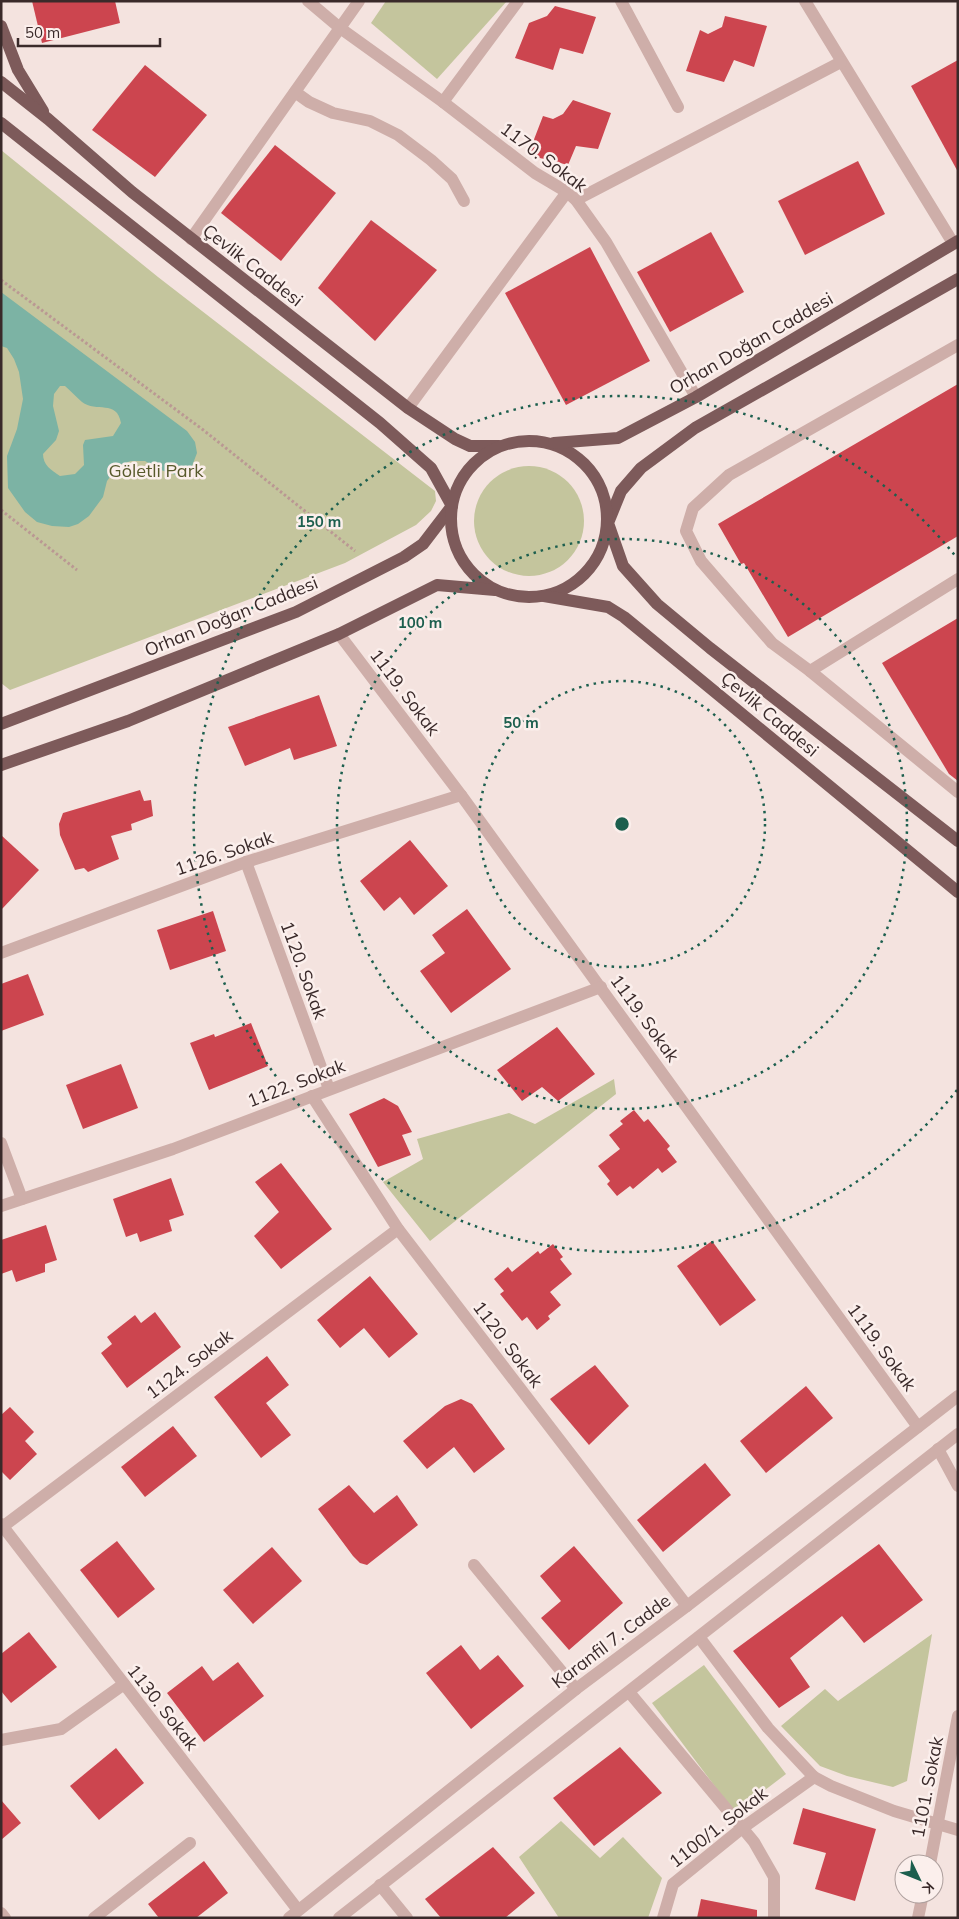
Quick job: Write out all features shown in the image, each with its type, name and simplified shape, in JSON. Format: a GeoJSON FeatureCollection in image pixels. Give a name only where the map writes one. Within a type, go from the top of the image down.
{"type":"FeatureCollection","features":[{"type":"Feature","properties":{"kind":"main road"},"geometry":{"type":"LineString","coordinates":[[1,26],[18,70],[48,119]]}},
{"type":"Feature","properties":{"kind":"main road","name":"Çevlik Caddesi"},"geometry":{"type":"LineString","coordinates":[[1,82],[48,119],[132,192],[408,408],[455,439],[470,446],[499,446]]}},
{"type":"Feature","properties":{"kind":"main road"},"geometry":{"type":"LineString","coordinates":[[1,123],[29,143],[380,423],[431,468],[452,506]]}},
{"type":"Feature","properties":{"kind":"main road","name":"Orhan Doğan Caddesi"},"geometry":{"type":"LineString","coordinates":[[551,443],[618,438],[696,397],[955,242]]}},
{"type":"Feature","properties":{"kind":"main road"},"geometry":{"type":"LineString","coordinates":[[1,765],[128,721],[339,634],[437,585],[495,590],[519,597],[544,596],[568,587],[588,571],[602,549],[608,523],[621,491],[641,468],[696,428],[958,279]]}},
{"type":"Feature","properties":{"kind":"main road"},"geometry":{"type":"LineString","coordinates":[[495,590],[474,575],[459,555],[452,531],[452,506],[460,482],[476,461],[499,446],[524,440],[551,443],[575,454],[594,473],[605,497],[608,523]]}},
{"type":"Feature","properties":{"kind":"main road","name":"Orhan Doğan Caddesi"},"geometry":{"type":"LineString","coordinates":[[1,724],[296,612],[356,583],[423,544],[452,506]]}},
{"type":"Feature","properties":{"kind":"main road","name":"Çevlik Caddesi"},"geometry":{"type":"LineString","coordinates":[[608,523],[623,566],[657,604],[725,660],[958,841]]}},
{"type":"Feature","properties":{"kind":"main road","name":"Çevlik Caddesi"},"geometry":{"type":"LineString","coordinates":[[544,596],[608,608],[624,617],[958,892]]}},
{"type":"Feature","properties":{"kind":"street","name":"1170. Sokak"},"geometry":{"type":"LineString","coordinates":[[308,1],[340,28],[443,102],[535,173],[572,196],[606,242],[696,397]]}},
{"type":"Feature","properties":{"kind":"street"},"geometry":{"type":"LineString","coordinates":[[191,239],[359,1]]}},
{"type":"Feature","properties":{"kind":"street"},"geometry":{"type":"LineString","coordinates":[[443,102],[518,1]]}},
{"type":"Feature","properties":{"kind":"street"},"geometry":{"type":"LineString","coordinates":[[621,1],[678,107]]}},
{"type":"Feature","properties":{"kind":"street"},"geometry":{"type":"LineString","coordinates":[[805,1],[841,62],[955,242]]}},
{"type":"Feature","properties":{"kind":"street"},"geometry":{"type":"LineString","coordinates":[[408,408],[572,196],[841,62]]}},
{"type":"Feature","properties":{"kind":"street"},"geometry":{"type":"LineString","coordinates":[[296,92],[309,102],[333,114],[370,121],[398,135],[452,179],[464,201]]}},
{"type":"Feature","properties":{"kind":"street"},"geometry":{"type":"LineString","coordinates":[[958,345],[729,475],[693,508],[686,530],[701,561],[772,643],[810,671],[958,792]]}},
{"type":"Feature","properties":{"kind":"street"},"geometry":{"type":"LineString","coordinates":[[810,671],[958,579]]}},
{"type":"Feature","properties":{"kind":"street","name":"1119. Sokak"},"geometry":{"type":"LineString","coordinates":[[339,634],[461,795],[918,1427]]}},
{"type":"Feature","properties":{"kind":"street","name":"1126. Sokak"},"geometry":{"type":"LineString","coordinates":[[1,952],[246,862],[461,795]]}},
{"type":"Feature","properties":{"kind":"street","name":"1120. Sokak"},"geometry":{"type":"LineString","coordinates":[[246,862],[329,1089]]}},
{"type":"Feature","properties":{"kind":"street","name":"1122. Sokak"},"geometry":{"type":"LineString","coordinates":[[1,1206],[173,1149],[601,987]]}},
{"type":"Feature","properties":{"kind":"street","name":"1120. Sokak"},"geometry":{"type":"LineString","coordinates":[[312,1096],[398,1228],[687,1606]]}},
{"type":"Feature","properties":{"kind":"street"},"geometry":{"type":"LineString","coordinates":[[1,1142],[22,1199]]}},
{"type":"Feature","properties":{"kind":"street","name":"1124. Sokak"},"geometry":{"type":"LineString","coordinates":[[2,1526],[398,1228]]}},
{"type":"Feature","properties":{"kind":"street","name":"Karanfil 7. Cadde"},"geometry":{"type":"LineString","coordinates":[[293,1914],[576,1689],[687,1606],[958,1396]]}},
{"type":"Feature","properties":{"kind":"street"},"geometry":{"type":"LineString","coordinates":[[339,1918],[958,1434]]}},
{"type":"Feature","properties":{"kind":"street"},"geometry":{"type":"LineString","coordinates":[[938,1450],[958,1486]]}},
{"type":"Feature","properties":{"kind":"street","name":"1130. Sokak"},"geometry":{"type":"LineString","coordinates":[[2,1526],[124,1684],[293,1914]]}},
{"type":"Feature","properties":{"kind":"street"},"geometry":{"type":"LineString","coordinates":[[474,1565],[576,1689]]}},
{"type":"Feature","properties":{"kind":"street"},"geometry":{"type":"LineString","coordinates":[[699,1637],[768,1728],[814,1777],[831,1786],[894,1810],[958,1830]]}},
{"type":"Feature","properties":{"kind":"street"},"geometry":{"type":"LineString","coordinates":[[1,1740],[61,1729],[124,1684]]}},
{"type":"Feature","properties":{"kind":"street"},"geometry":{"type":"LineString","coordinates":[[629,1692],[754,1842],[774,1877],[774,1918]]}},
{"type":"Feature","properties":{"kind":"street","name":"1101. Sokak"},"geometry":{"type":"LineString","coordinates":[[932,1854],[958,1716]]}},
{"type":"Feature","properties":{"kind":"street","name":"1100/1. Sokak"},"geometry":{"type":"LineString","coordinates":[[663,1918],[673,1884],[741,1828],[814,1777]]}},
{"type":"Feature","properties":{"kind":"street"},"geometry":{"type":"LineString","coordinates":[[94,1918],[190,1843]]}},
{"type":"Feature","properties":{"kind":"street"},"geometry":{"type":"LineString","coordinates":[[380,1885],[408,1918]]}},
{"type":"Feature","properties":{"kind":"street"},"geometry":{"type":"LineString","coordinates":[[918,1918],[921,1904]]}},
{"type":"Feature","properties":{"kind":"street"},"geometry":{"type":"LineString","coordinates":[[1,1913],[5,1918]]}},
{"type":"Feature","properties":{"kind":"path"},"geometry":{"type":"LineString","coordinates":[[1,280],[202,429],[355,551]]}},
{"type":"Feature","properties":{"kind":"path"},"geometry":{"type":"LineString","coordinates":[[1,510],[77,570]]}},
{"type":"Feature","properties":{"kind":"green space"},"geometry":{"type":"Polygon","coordinates":[[[386,1],[507,1],[437,79],[371,23],[386,1]]]}},
{"type":"Feature","properties":{"kind":"green space","name":"Göletli Park"},"geometry":{"type":"Polygon","coordinates":[[[1,150],[158,277],[435,491],[436,501],[431,511],[416,525],[345,563],[10,690],[1,683],[1,150]]]}},
{"type":"Feature","properties":{"kind":"green space"},"geometry":{"type":"Polygon","coordinates":[[[529,466],[550,470],[568,482],[580,500],[584,521],[580,542],[568,560],[550,572],[529,576],[508,572],[490,560],[478,542],[474,521],[478,500],[490,482],[508,470],[529,466]]]}},
{"type":"Feature","properties":{"kind":"green space"},"geometry":{"type":"Polygon","coordinates":[[[614,1079],[616,1094],[430,1241],[383,1182],[423,1159],[417,1139],[509,1113],[535,1124],[614,1079]]]}},
{"type":"Feature","properties":{"kind":"green space"},"geometry":{"type":"Polygon","coordinates":[[[932,1634],[907,1781],[893,1787],[847,1776],[820,1766],[781,1726],[825,1689],[838,1701],[932,1634]]]}},
{"type":"Feature","properties":{"kind":"green space"},"geometry":{"type":"Polygon","coordinates":[[[704,1665],[786,1774],[735,1813],[652,1703],[704,1665]]]}},
{"type":"Feature","properties":{"kind":"green space"},"geometry":{"type":"Polygon","coordinates":[[[561,1821],[600,1858],[623,1837],[662,1878],[648,1918],[559,1918],[519,1857],[561,1821]]]}},
{"type":"Feature","properties":{"kind":"shaded area"},"geometry":{"type":"Polygon","coordinates":[[[1,292],[187,431],[195,442],[197,453],[192,466],[184,473],[176,475],[161,470],[145,461],[131,461],[119,465],[107,481],[103,497],[89,516],[78,524],[69,527],[52,526],[37,522],[25,512],[8,488],[7,456],[17,429],[23,399],[19,372],[14,359],[7,348],[1,346],[1,292]],[[60,386],[54,394],[53,406],[59,431],[56,440],[43,454],[46,464],[60,476],[75,474],[84,465],[83,445],[85,440],[113,436],[121,423],[115,411],[93,407],[82,402],[65,386],[60,386]]]}},
{"type":"Feature","properties":{"kind":"building"},"geometry":{"type":"Polygon","coordinates":[[[32,1],[115,1],[120,23],[42,43],[32,1]]]}},
{"type":"Feature","properties":{"kind":"building"},"geometry":{"type":"Polygon","coordinates":[[[555,6],[596,17],[583,54],[560,48],[553,70],[515,58],[529,23],[547,16],[555,6]]]}},
{"type":"Feature","properties":{"kind":"building"},"geometry":{"type":"Polygon","coordinates":[[[725,16],[767,26],[754,67],[734,60],[724,82],[686,71],[700,30],[708,34],[722,27],[725,16]]]}},
{"type":"Feature","properties":{"kind":"building"},"geometry":{"type":"Polygon","coordinates":[[[958,60],[958,172],[911,86],[958,60]]]}},
{"type":"Feature","properties":{"kind":"building"},"geometry":{"type":"Polygon","coordinates":[[[145,65],[207,115],[155,177],[92,130],[145,65]]]}},
{"type":"Feature","properties":{"kind":"building"},"geometry":{"type":"Polygon","coordinates":[[[573,100],[611,113],[598,149],[576,146],[568,165],[528,155],[543,116],[553,119],[563,114],[573,100]]]}},
{"type":"Feature","properties":{"kind":"building"},"geometry":{"type":"Polygon","coordinates":[[[275,145],[336,193],[281,261],[221,213],[275,145]]]}},
{"type":"Feature","properties":{"kind":"building"},"geometry":{"type":"Polygon","coordinates":[[[858,161],[885,214],[805,255],[778,201],[858,161]]]}},
{"type":"Feature","properties":{"kind":"building"},"geometry":{"type":"Polygon","coordinates":[[[371,220],[437,270],[375,341],[318,288],[371,220]]]}},
{"type":"Feature","properties":{"kind":"building"},"geometry":{"type":"Polygon","coordinates":[[[711,232],[744,292],[670,332],[637,272],[711,232]]]}},
{"type":"Feature","properties":{"kind":"building"},"geometry":{"type":"Polygon","coordinates":[[[590,247],[650,361],[566,405],[505,293],[590,247]]]}},
{"type":"Feature","properties":{"kind":"building"},"geometry":{"type":"Polygon","coordinates":[[[958,384],[958,536],[788,637],[744,563],[741,564],[718,524],[958,384]]]}},
{"type":"Feature","properties":{"kind":"building"},"geometry":{"type":"Polygon","coordinates":[[[958,618],[958,781],[949,774],[882,663],[958,618]]]}},
{"type":"Feature","properties":{"kind":"building"},"geometry":{"type":"Polygon","coordinates":[[[319,695],[337,746],[294,760],[290,748],[245,766],[228,727],[319,695]]]}},
{"type":"Feature","properties":{"kind":"building"},"geometry":{"type":"Polygon","coordinates":[[[140,790],[144,801],[151,800],[153,816],[131,824],[132,830],[111,836],[119,859],[88,872],[84,868],[75,870],[60,835],[59,824],[63,813],[140,790]]]}},
{"type":"Feature","properties":{"kind":"building"},"geometry":{"type":"Polygon","coordinates":[[[1,835],[39,870],[1,910],[1,835]]]}},
{"type":"Feature","properties":{"kind":"building"},"geometry":{"type":"Polygon","coordinates":[[[410,840],[448,886],[414,915],[400,897],[384,911],[360,881],[410,840]]]}},
{"type":"Feature","properties":{"kind":"building"},"geometry":{"type":"Polygon","coordinates":[[[467,909],[511,969],[451,1013],[420,971],[445,953],[432,935],[467,909]]]}},
{"type":"Feature","properties":{"kind":"building"},"geometry":{"type":"Polygon","coordinates":[[[213,911],[226,951],[170,970],[157,930],[213,911]]]}},
{"type":"Feature","properties":{"kind":"building"},"geometry":{"type":"Polygon","coordinates":[[[28,974],[44,1015],[1,1031],[1,984],[28,974]]]}},
{"type":"Feature","properties":{"kind":"building"},"geometry":{"type":"Polygon","coordinates":[[[251,1023],[268,1066],[209,1090],[190,1043],[214,1034],[215,1037],[251,1023]]]}},
{"type":"Feature","properties":{"kind":"building"},"geometry":{"type":"Polygon","coordinates":[[[557,1027],[595,1074],[558,1101],[542,1087],[522,1101],[497,1070],[557,1027]]]}},
{"type":"Feature","properties":{"kind":"building"},"geometry":{"type":"Polygon","coordinates":[[[121,1064],[138,1108],[83,1129],[66,1085],[121,1064]]]}},
{"type":"Feature","properties":{"kind":"building"},"geometry":{"type":"Polygon","coordinates":[[[384,1098],[398,1106],[412,1132],[402,1135],[411,1155],[378,1167],[349,1114],[384,1098]]]}},
{"type":"Feature","properties":{"kind":"building"},"geometry":{"type":"Polygon","coordinates":[[[634,1110],[644,1122],[648,1119],[670,1146],[667,1149],[677,1162],[662,1173],[658,1168],[633,1189],[630,1186],[617,1196],[607,1184],[610,1181],[598,1166],[620,1149],[609,1135],[623,1124],[620,1121],[634,1110]]]}},
{"type":"Feature","properties":{"kind":"building"},"geometry":{"type":"Polygon","coordinates":[[[281,1163],[332,1229],[281,1269],[254,1236],[279,1212],[255,1182],[281,1163]]]}},
{"type":"Feature","properties":{"kind":"building"},"geometry":{"type":"Polygon","coordinates":[[[171,1178],[184,1215],[169,1220],[172,1231],[140,1242],[137,1233],[126,1237],[113,1199],[171,1178]]]}},
{"type":"Feature","properties":{"kind":"building"},"geometry":{"type":"Polygon","coordinates":[[[46,1225],[57,1260],[45,1264],[45,1272],[16,1282],[12,1270],[1,1274],[1,1240],[46,1225]]]}},
{"type":"Feature","properties":{"kind":"building"},"geometry":{"type":"Polygon","coordinates":[[[712,1241],[756,1300],[720,1326],[677,1266],[712,1241]]]}},
{"type":"Feature","properties":{"kind":"building"},"geometry":{"type":"Polygon","coordinates":[[[553,1244],[563,1257],[560,1259],[572,1274],[550,1292],[561,1305],[548,1316],[550,1319],[537,1330],[527,1317],[522,1321],[500,1294],[504,1291],[494,1279],[508,1267],[512,1272],[538,1251],[540,1254],[553,1244]]]}},
{"type":"Feature","properties":{"kind":"building"},"geometry":{"type":"Polygon","coordinates":[[[370,1276],[418,1334],[389,1358],[364,1328],[340,1348],[317,1320],[370,1276]]]}},
{"type":"Feature","properties":{"kind":"building"},"geometry":{"type":"Polygon","coordinates":[[[155,1312],[181,1347],[127,1388],[101,1353],[112,1344],[107,1337],[135,1315],[141,1323],[155,1312]]]}},
{"type":"Feature","properties":{"kind":"building"},"geometry":{"type":"Polygon","coordinates":[[[267,1356],[289,1385],[266,1403],[291,1435],[261,1458],[214,1397],[267,1356]]]}},
{"type":"Feature","properties":{"kind":"building"},"geometry":{"type":"Polygon","coordinates":[[[595,1365],[629,1406],[589,1445],[550,1399],[595,1365]]]}},
{"type":"Feature","properties":{"kind":"building"},"geometry":{"type":"Polygon","coordinates":[[[806,1386],[833,1418],[766,1473],[740,1441],[806,1386]]]}},
{"type":"Feature","properties":{"kind":"building"},"geometry":{"type":"Polygon","coordinates":[[[461,1399],[472,1404],[505,1449],[474,1473],[454,1447],[427,1469],[403,1441],[445,1406],[461,1399]]]}},
{"type":"Feature","properties":{"kind":"building"},"geometry":{"type":"Polygon","coordinates":[[[10,1407],[34,1432],[25,1441],[37,1454],[10,1480],[1,1471],[1,1415],[10,1407]]]}},
{"type":"Feature","properties":{"kind":"building"},"geometry":{"type":"Polygon","coordinates":[[[173,1426],[197,1456],[145,1497],[121,1467],[173,1426]]]}},
{"type":"Feature","properties":{"kind":"building"},"geometry":{"type":"Polygon","coordinates":[[[705,1463],[731,1495],[663,1552],[637,1520],[705,1463]]]}},
{"type":"Feature","properties":{"kind":"building"},"geometry":{"type":"Polygon","coordinates":[[[349,1485],[374,1513],[397,1495],[418,1525],[367,1565],[360,1563],[353,1556],[318,1509],[349,1485]]]}},
{"type":"Feature","properties":{"kind":"building"},"geometry":{"type":"Polygon","coordinates":[[[117,1541],[155,1589],[118,1618],[80,1570],[117,1541]]]}},
{"type":"Feature","properties":{"kind":"building"},"geometry":{"type":"Polygon","coordinates":[[[879,1544],[923,1600],[864,1643],[842,1616],[790,1658],[810,1687],[779,1708],[733,1651],[879,1544]]]}},
{"type":"Feature","properties":{"kind":"building"},"geometry":{"type":"Polygon","coordinates":[[[574,1546],[623,1603],[569,1650],[541,1618],[561,1601],[540,1576],[574,1546]]]}},
{"type":"Feature","properties":{"kind":"building"},"geometry":{"type":"Polygon","coordinates":[[[272,1547],[302,1581],[253,1624],[223,1590],[272,1547]]]}},
{"type":"Feature","properties":{"kind":"building"},"geometry":{"type":"Polygon","coordinates":[[[29,1632],[57,1667],[11,1703],[1,1691],[1,1654],[29,1632]]]}},
{"type":"Feature","properties":{"kind":"building"},"geometry":{"type":"Polygon","coordinates":[[[461,1645],[480,1670],[498,1655],[524,1686],[471,1729],[426,1673],[461,1645]]]}},
{"type":"Feature","properties":{"kind":"building"},"geometry":{"type":"Polygon","coordinates":[[[238,1662],[264,1696],[204,1742],[167,1693],[202,1666],[213,1681],[238,1662]]]}},
{"type":"Feature","properties":{"kind":"building"},"geometry":{"type":"Polygon","coordinates":[[[620,1747],[662,1793],[594,1846],[553,1798],[620,1747]]]}},
{"type":"Feature","properties":{"kind":"building"},"geometry":{"type":"Polygon","coordinates":[[[116,1748],[144,1783],[99,1820],[70,1786],[116,1748]]]}},
{"type":"Feature","properties":{"kind":"building"},"geometry":{"type":"Polygon","coordinates":[[[1,1800],[21,1823],[1,1840],[1,1800]]]}},
{"type":"Feature","properties":{"kind":"building"},"geometry":{"type":"Polygon","coordinates":[[[803,1808],[876,1829],[855,1901],[815,1889],[826,1853],[793,1844],[803,1808]]]}},
{"type":"Feature","properties":{"kind":"building"},"geometry":{"type":"Polygon","coordinates":[[[493,1847],[535,1893],[505,1918],[441,1918],[425,1899],[493,1847]]]}},
{"type":"Feature","properties":{"kind":"building"},"geometry":{"type":"Polygon","coordinates":[[[204,1861],[228,1893],[196,1918],[159,1918],[148,1904],[204,1861]]]}},
{"type":"Feature","properties":{"kind":"building"},"geometry":{"type":"Polygon","coordinates":[[[701,1899],[757,1910],[757,1918],[697,1918],[701,1899]]]}}]}
